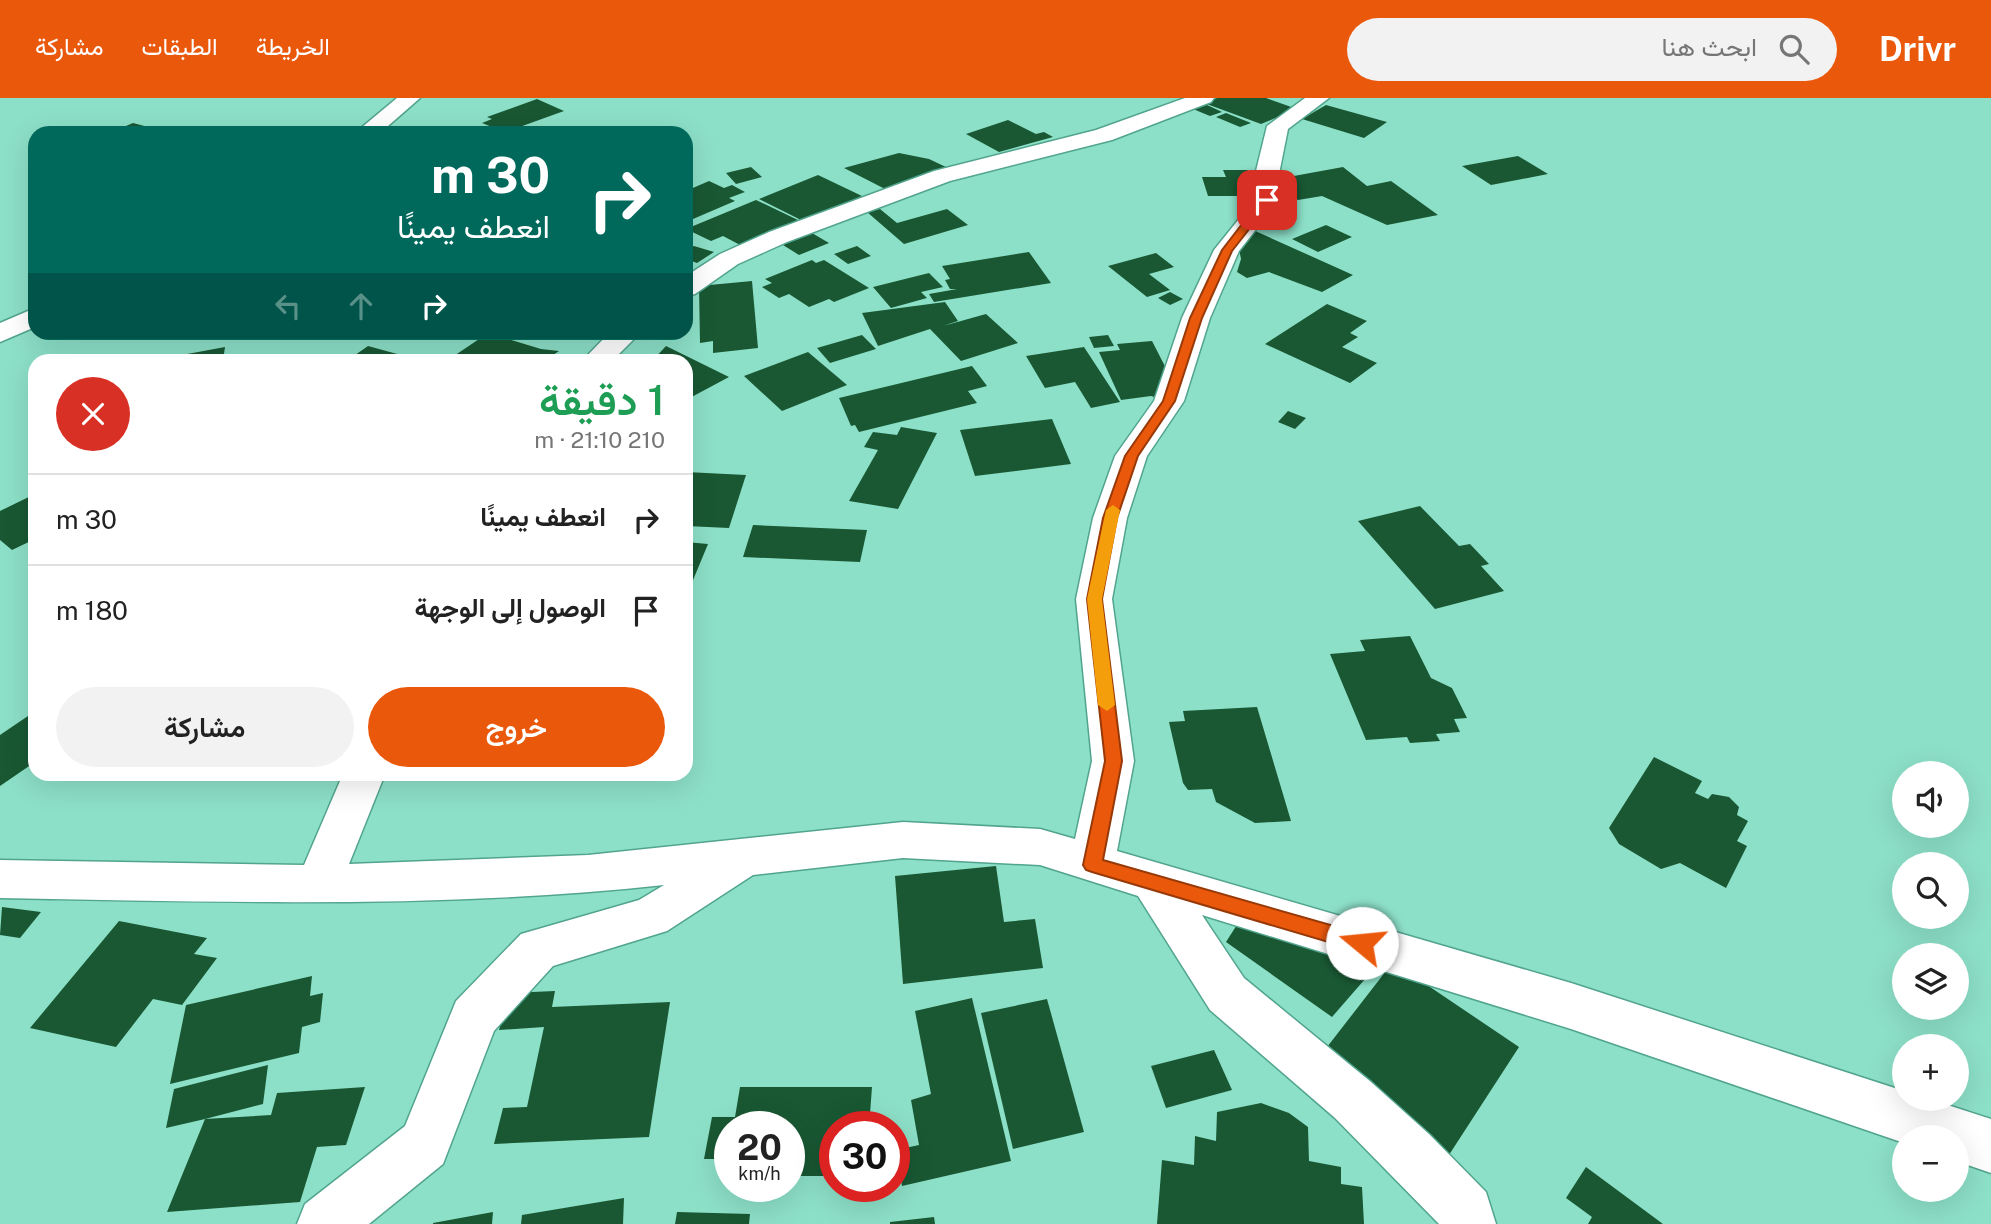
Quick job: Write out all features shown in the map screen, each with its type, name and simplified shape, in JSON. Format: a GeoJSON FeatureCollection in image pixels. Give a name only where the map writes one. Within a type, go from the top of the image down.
{"type":"FeatureCollection","features":[{"type":"Feature","properties":{"kind":"street"},"geometry":{"type":"LineString","coordinates":[[375,126],[410,98]]}},
{"type":"Feature","properties":{"kind":"street"},"geometry":{"type":"LineString","coordinates":[[693,283],[729,259],[778,237],[943,176],[1104,135],[1204,98]]}},
{"type":"Feature","properties":{"kind":"street"},"geometry":{"type":"LineString","coordinates":[[1092,865],[1113,761],[1094,599],[1110,518],[1131,456],[1169,401],[1196,318],[1227,250],[1267,200],[1266,179],[1278,125],[1319,98]]}},
{"type":"Feature","properties":{"kind":"street"},"geometry":{"type":"LineString","coordinates":[[0,334],[28,320]]}},
{"type":"Feature","properties":{"kind":"street"},"geometry":{"type":"LineString","coordinates":[[603,354],[618,340]]}},
{"type":"Feature","properties":{"kind":"street"},"geometry":{"type":"LineString","coordinates":[[318,885],[361,781]]}},
{"type":"Feature","properties":{"kind":"street"},"geometry":{"type":"LineString","coordinates":[[0,879],[318,885],[588,874],[903,840],[1040,847],[1092,865],[1153,880],[1571,1006],[1991,1146]]}},
{"type":"Feature","properties":{"kind":"street"},"geometry":{"type":"LineString","coordinates":[[325,1224],[424,1145],[474,1017],[538,949],[651,917],[744,859]]}},
{"type":"Feature","properties":{"kind":"street"},"geometry":{"type":"LineString","coordinates":[[1153,880],[1227,994],[1410,1153],[1465,1212],[1468,1224]]}},
{"type":"Feature","properties":{"kind":"building"},"geometry":{"type":"Polygon","coordinates":[[[1217,98],[1266,98],[1297,109],[1261,124],[1204,103],[1217,98]]]}},
{"type":"Feature","properties":{"kind":"building"},"geometry":{"type":"Polygon","coordinates":[[[537,99],[564,111],[522,126],[490,126],[482,123],[492,119],[487,117],[537,99]]]}},
{"type":"Feature","properties":{"kind":"building"},"geometry":{"type":"Polygon","coordinates":[[[1205,104],[1222,112],[1210,116],[1193,109],[1205,104]]]}},
{"type":"Feature","properties":{"kind":"building"},"geometry":{"type":"Polygon","coordinates":[[[1326,105],[1387,122],[1364,138],[1302,119],[1326,105]]]}},
{"type":"Feature","properties":{"kind":"building"},"geometry":{"type":"Polygon","coordinates":[[[1226,113],[1251,123],[1240,127],[1216,117],[1226,113]]]}},
{"type":"Feature","properties":{"kind":"building"},"geometry":{"type":"Polygon","coordinates":[[[1008,120],[1036,134],[1044,132],[1053,137],[999,152],[966,134],[1008,120]]]}},
{"type":"Feature","properties":{"kind":"building"},"geometry":{"type":"Polygon","coordinates":[[[899,153],[929,159],[948,168],[889,191],[844,168],[899,153]]]}},
{"type":"Feature","properties":{"kind":"building"},"geometry":{"type":"Polygon","coordinates":[[[1518,156],[1548,174],[1491,185],[1462,166],[1518,156]]]}},
{"type":"Feature","properties":{"kind":"building"},"geometry":{"type":"Polygon","coordinates":[[[751,167],[762,177],[736,184],[726,173],[751,167]]]}},
{"type":"Feature","properties":{"kind":"building"},"geometry":{"type":"Polygon","coordinates":[[[1343,167],[1367,186],[1391,181],[1438,215],[1387,225],[1322,196],[1298,200],[1272,180],[1343,167]]]}},
{"type":"Feature","properties":{"kind":"building"},"geometry":{"type":"Polygon","coordinates":[[[1223,170],[1248,170],[1257,192],[1242,192],[1244,196],[1208,196],[1202,177],[1226,177],[1223,170]]]}},
{"type":"Feature","properties":{"kind":"building"},"geometry":{"type":"Polygon","coordinates":[[[818,175],[862,196],[803,221],[759,199],[818,175]]]}},
{"type":"Feature","properties":{"kind":"building"},"geometry":{"type":"Polygon","coordinates":[[[709,181],[724,188],[732,185],[745,192],[729,198],[735,201],[693,219],[693,188],[709,181]]]}},
{"type":"Feature","properties":{"kind":"building"},"geometry":{"type":"Polygon","coordinates":[[[756,200],[800,221],[744,247],[723,236],[711,241],[693,232],[693,226],[756,200]]]}},
{"type":"Feature","properties":{"kind":"building"},"geometry":{"type":"Polygon","coordinates":[[[880,209],[897,223],[947,209],[968,225],[904,244],[867,212],[880,209]]]}},
{"type":"Feature","properties":{"kind":"building"},"geometry":{"type":"Polygon","coordinates":[[[1326,225],[1352,237],[1318,252],[1292,239],[1326,225]]]}},
{"type":"Feature","properties":{"kind":"building"},"geometry":{"type":"Polygon","coordinates":[[[1253,230],[1353,275],[1322,292],[1269,272],[1247,278],[1237,272],[1241,259],[1238,244],[1253,230]]]}},
{"type":"Feature","properties":{"kind":"building"},"geometry":{"type":"Polygon","coordinates":[[[812,233],[829,243],[799,255],[783,245],[812,233]]]}},
{"type":"Feature","properties":{"kind":"building"},"geometry":{"type":"Polygon","coordinates":[[[693,246],[714,252],[697,263],[693,262],[693,246]]]}},
{"type":"Feature","properties":{"kind":"building"},"geometry":{"type":"Polygon","coordinates":[[[857,246],[871,256],[848,264],[834,254],[857,246]]]}},
{"type":"Feature","properties":{"kind":"building"},"geometry":{"type":"Polygon","coordinates":[[[1029,252],[1051,283],[934,302],[929,294],[957,289],[950,289],[945,280],[950,279],[942,266],[1029,252]]]}},
{"type":"Feature","properties":{"kind":"building"},"geometry":{"type":"Polygon","coordinates":[[[1156,253],[1174,267],[1149,274],[1170,290],[1147,297],[1108,266],[1156,253]]]}},
{"type":"Feature","properties":{"kind":"building"},"geometry":{"type":"Polygon","coordinates":[[[812,260],[816,263],[824,260],[869,288],[834,302],[829,299],[809,307],[789,294],[779,298],[762,287],[772,283],[765,279],[812,260]]]}},
{"type":"Feature","properties":{"kind":"building"},"geometry":{"type":"Polygon","coordinates":[[[929,273],[943,287],[921,292],[927,298],[891,308],[873,287],[929,273]]]}},
{"type":"Feature","properties":{"kind":"building"},"geometry":{"type":"Polygon","coordinates":[[[752,281],[758,348],[713,353],[713,341],[700,343],[699,286],[752,281]]]}},
{"type":"Feature","properties":{"kind":"building"},"geometry":{"type":"Polygon","coordinates":[[[1170,292],[1183,299],[1170,305],[1158,298],[1170,292]]]}},
{"type":"Feature","properties":{"kind":"building"},"geometry":{"type":"Polygon","coordinates":[[[945,302],[958,321],[943,326],[986,314],[1018,343],[961,361],[930,329],[878,346],[862,313],[945,302]]]}},
{"type":"Feature","properties":{"kind":"building"},"geometry":{"type":"Polygon","coordinates":[[[1327,304],[1367,321],[1350,333],[1358,337],[1342,347],[1377,363],[1350,383],[1265,344],[1327,304]]]}},
{"type":"Feature","properties":{"kind":"building"},"geometry":{"type":"Polygon","coordinates":[[[862,335],[876,349],[830,363],[817,348],[862,335]]]}},
{"type":"Feature","properties":{"kind":"building"},"geometry":{"type":"Polygon","coordinates":[[[1108,335],[1114,346],[1094,348],[1089,337],[1108,335]]]}},
{"type":"Feature","properties":{"kind":"building"},"geometry":{"type":"Polygon","coordinates":[[[478,340],[511,340],[559,351],[555,354],[457,354],[478,340]]]}},
{"type":"Feature","properties":{"kind":"building"},"geometry":{"type":"Polygon","coordinates":[[[1152,341],[1171,378],[1161,399],[1151,396],[1121,400],[1099,352],[1120,350],[1117,344],[1152,341]]]}},
{"type":"Feature","properties":{"kind":"building"},"geometry":{"type":"Polygon","coordinates":[[[368,346],[397,354],[357,354],[368,346]]]}},
{"type":"Feature","properties":{"kind":"building"},"geometry":{"type":"Polygon","coordinates":[[[666,346],[682,354],[659,354],[666,346]]]}},
{"type":"Feature","properties":{"kind":"building"},"geometry":{"type":"Polygon","coordinates":[[[225,347],[224,354],[187,354],[225,347]]]}},
{"type":"Feature","properties":{"kind":"building"},"geometry":{"type":"Polygon","coordinates":[[[1084,347],[1120,402],[1091,408],[1075,382],[1045,388],[1026,356],[1084,347]]]}},
{"type":"Feature","properties":{"kind":"building"},"geometry":{"type":"Polygon","coordinates":[[[808,352],[847,385],[782,411],[744,376],[808,352]]]}},
{"type":"Feature","properties":{"kind":"building"},"geometry":{"type":"Polygon","coordinates":[[[693,359],[729,377],[693,396],[693,359]]]}},
{"type":"Feature","properties":{"kind":"building"},"geometry":{"type":"Polygon","coordinates":[[[972,366],[987,386],[968,391],[977,403],[859,432],[855,425],[851,426],[839,398],[972,366]]]}},
{"type":"Feature","properties":{"kind":"building"},"geometry":{"type":"Polygon","coordinates":[[[1288,411],[1306,418],[1295,429],[1278,422],[1288,411]]]}},
{"type":"Feature","properties":{"kind":"building"},"geometry":{"type":"Polygon","coordinates":[[[1052,419],[1071,464],[975,476],[960,430],[1052,419]]]}},
{"type":"Feature","properties":{"kind":"building"},"geometry":{"type":"Polygon","coordinates":[[[901,427],[937,433],[898,509],[849,501],[878,450],[864,447],[873,432],[897,435],[901,427]]]}},
{"type":"Feature","properties":{"kind":"building"},"geometry":{"type":"Polygon","coordinates":[[[693,472],[746,475],[729,528],[693,526],[693,472]]]}},
{"type":"Feature","properties":{"kind":"building"},"geometry":{"type":"Polygon","coordinates":[[[28,497],[28,542],[12,550],[0,540],[0,511],[28,497]]]}},
{"type":"Feature","properties":{"kind":"building"},"geometry":{"type":"Polygon","coordinates":[[[1420,506],[1459,546],[1470,544],[1489,564],[1481,566],[1504,591],[1435,609],[1358,521],[1420,506]]]}},
{"type":"Feature","properties":{"kind":"building"},"geometry":{"type":"Polygon","coordinates":[[[753,525],[867,530],[860,562],[743,557],[753,525]]]}},
{"type":"Feature","properties":{"kind":"building"},"geometry":{"type":"Polygon","coordinates":[[[693,543],[708,544],[693,580],[693,543]]]}},
{"type":"Feature","properties":{"kind":"building"},"geometry":{"type":"Polygon","coordinates":[[[1410,636],[1431,678],[1452,688],[1467,718],[1454,719],[1460,732],[1436,734],[1440,741],[1410,743],[1407,737],[1366,740],[1330,654],[1365,651],[1360,640],[1410,636]]]}},
{"type":"Feature","properties":{"kind":"building"},"geometry":{"type":"Polygon","coordinates":[[[1257,707],[1291,821],[1255,823],[1216,802],[1212,789],[1188,790],[1183,783],[1169,722],[1185,721],[1183,711],[1257,707]]]}},
{"type":"Feature","properties":{"kind":"building"},"geometry":{"type":"Polygon","coordinates":[[[28,716],[28,767],[0,786],[0,735],[28,716]]]}},
{"type":"Feature","properties":{"kind":"building"},"geometry":{"type":"Polygon","coordinates":[[[1654,757],[1702,781],[1695,793],[1708,799],[1712,794],[1729,797],[1739,807],[1737,815],[1748,821],[1737,841],[1747,846],[1726,888],[1680,863],[1661,869],[1619,844],[1609,828],[1654,757]]]}},
{"type":"Feature","properties":{"kind":"building"},"geometry":{"type":"Polygon","coordinates":[[[996,866],[1004,922],[1035,919],[1043,968],[903,984],[895,876],[996,866]]]}},
{"type":"Feature","properties":{"kind":"building"},"geometry":{"type":"Polygon","coordinates":[[[2,907],[41,912],[20,938],[0,935],[2,907]]]}},
{"type":"Feature","properties":{"kind":"building"},"geometry":{"type":"Polygon","coordinates":[[[1240,920],[1372,971],[1332,1017],[1226,942],[1240,920]]]}},
{"type":"Feature","properties":{"kind":"building"},"geometry":{"type":"Polygon","coordinates":[[[119,921],[207,938],[194,954],[217,958],[182,1005],[153,999],[116,1047],[30,1028],[119,921]]]}},
{"type":"Feature","properties":{"kind":"building"},"geometry":{"type":"Polygon","coordinates":[[[1393,962],[1519,1047],[1447,1158],[1317,1060],[1393,962]]]}},
{"type":"Feature","properties":{"kind":"building"},"geometry":{"type":"Polygon","coordinates":[[[312,976],[310,996],[323,993],[320,1022],[302,1027],[299,1053],[170,1084],[186,1005],[312,976]]]}},
{"type":"Feature","properties":{"kind":"building"},"geometry":{"type":"Polygon","coordinates":[[[555,991],[552,1007],[670,1002],[649,1137],[494,1144],[503,1108],[527,1107],[544,1027],[499,1030],[509,993],[555,991]]]}},
{"type":"Feature","properties":{"kind":"building"},"geometry":{"type":"Polygon","coordinates":[[[972,998],[1011,1161],[910,1184],[910,1147],[919,1145],[911,1100],[931,1094],[915,1011],[972,998]]]}},
{"type":"Feature","properties":{"kind":"building"},"geometry":{"type":"Polygon","coordinates":[[[1047,999],[1084,1132],[1013,1149],[981,1013],[1047,999]]]}},
{"type":"Feature","properties":{"kind":"building"},"geometry":{"type":"Polygon","coordinates":[[[1214,1050],[1232,1090],[1166,1108],[1151,1066],[1214,1050]]]}},
{"type":"Feature","properties":{"kind":"building"},"geometry":{"type":"Polygon","coordinates":[[[268,1065],[263,1104],[166,1128],[174,1089],[268,1065]]]}},
{"type":"Feature","properties":{"kind":"building"},"geometry":{"type":"Polygon","coordinates":[[[365,1087],[346,1145],[317,1147],[300,1202],[167,1212],[205,1119],[271,1115],[277,1093],[365,1087]]]}},
{"type":"Feature","properties":{"kind":"building"},"geometry":{"type":"Polygon","coordinates":[[[740,1087],[872,1087],[870,1111],[819,1111],[819,1176],[805,1176],[805,1111],[736,1111],[740,1087]]]}},
{"type":"Feature","properties":{"kind":"building"},"geometry":{"type":"Polygon","coordinates":[[[1261,1103],[1289,1113],[1308,1127],[1309,1161],[1341,1167],[1341,1184],[1362,1187],[1364,1224],[1157,1224],[1162,1160],[1194,1165],[1195,1136],[1216,1141],[1217,1112],[1261,1103]]]}},
{"type":"Feature","properties":{"kind":"building"},"geometry":{"type":"Polygon","coordinates":[[[712,1117],[714,1159],[704,1159],[712,1117]]]}},
{"type":"Feature","properties":{"kind":"building"},"geometry":{"type":"Polygon","coordinates":[[[1586,1167],[1663,1224],[1588,1224],[1592,1217],[1566,1198],[1586,1167]]]}},
{"type":"Feature","properties":{"kind":"building"},"geometry":{"type":"Polygon","coordinates":[[[624,1198],[623,1224],[521,1224],[522,1215],[624,1198]]]}},
{"type":"Feature","properties":{"kind":"building"},"geometry":{"type":"Polygon","coordinates":[[[493,1212],[492,1224],[433,1224],[433,1223],[493,1212]]]}},
{"type":"Feature","properties":{"kind":"building"},"geometry":{"type":"Polygon","coordinates":[[[677,1212],[750,1214],[749,1224],[675,1224],[677,1212]]]}},
{"type":"Feature","properties":{"kind":"building"},"geometry":{"type":"Polygon","coordinates":[[[934,1217],[935,1224],[890,1224],[890,1222],[934,1217]]]}},
{"type":"Feature","properties":{"kind":"slow traffic"},"geometry":{"type":"LineString","coordinates":[[1107,705],[1094,599],[1113,510]]}},
{"type":"Feature","properties":{"kind":"route"},"geometry":{"type":"LineString","coordinates":[[1267,200],[1227,250],[1196,318],[1169,401],[1131,456],[1110,518],[1094,599],[1113,761],[1092,865],[1153,880],[1362,943]]}}]}
